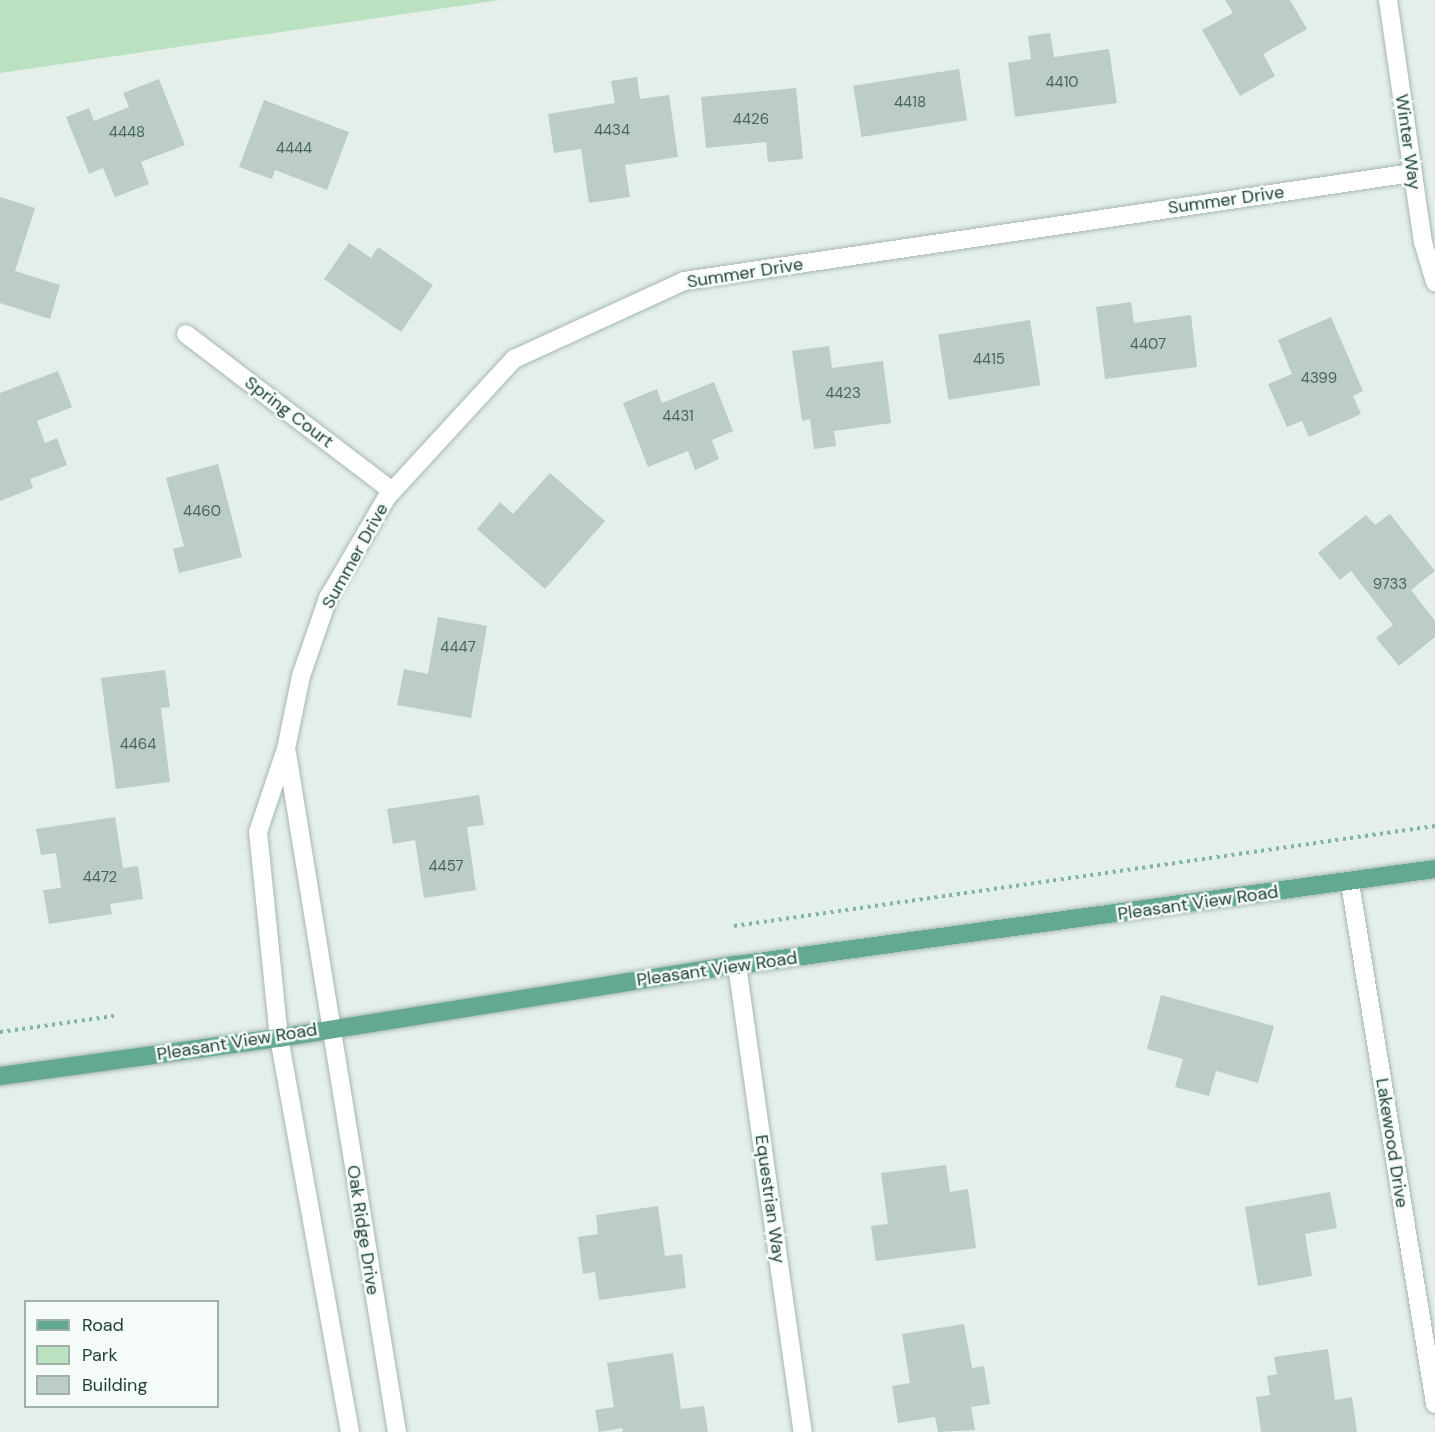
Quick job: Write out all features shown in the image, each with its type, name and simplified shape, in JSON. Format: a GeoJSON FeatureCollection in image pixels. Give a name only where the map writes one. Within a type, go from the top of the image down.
{"type":"FeatureCollection","features":[{"type":"Feature","properties":{"kind":"main road","name":"Pleasant View Road"},"geometry":{"type":"LineString","coordinates":[[0,1076],[279,1038],[329,1028],[737,965],[1350,883],[1435,869]]}},
{"type":"Feature","properties":{"kind":"street","name":"Winter Way"},"geometry":{"type":"LineString","coordinates":[[1388,0],[1423,242],[1435,282]]}},
{"type":"Feature","properties":{"kind":"street","name":"Summer Drive"},"geometry":{"type":"LineString","coordinates":[[279,1038],[258,832],[286,749],[301,676],[328,598],[392,491],[514,359],[684,281],[1412,173]]}},
{"type":"Feature","properties":{"kind":"street","name":"Spring Court"},"geometry":{"type":"LineString","coordinates":[[186,334],[392,491]]}},
{"type":"Feature","properties":{"kind":"street","name":"Summer Drive"},"geometry":{"type":"LineString","coordinates":[[286,749],[329,1028]]}},
{"type":"Feature","properties":{"kind":"street","name":"Lakewood Drive"},"geometry":{"type":"LineString","coordinates":[[1350,883],[1435,1404]]}},
{"type":"Feature","properties":{"kind":"street","name":"Equestrian Way"},"geometry":{"type":"LineString","coordinates":[[737,965],[803,1432]]}},
{"type":"Feature","properties":{"kind":"street","name":"Oak Ridge Drive"},"geometry":{"type":"LineString","coordinates":[[329,1028],[397,1432]]}},
{"type":"Feature","properties":{"kind":"street"},"geometry":{"type":"LineString","coordinates":[[279,1038],[350,1432]]}},
{"type":"Feature","properties":{"kind":"path"},"geometry":{"type":"LineString","coordinates":[[734,926],[1435,826]]}},
{"type":"Feature","properties":{"kind":"path"},"geometry":{"type":"LineString","coordinates":[[0,1032],[114,1016]]}},
{"type":"Feature","properties":{"kind":"green space"},"geometry":{"type":"Polygon","coordinates":[[[0,0],[500,0],[0,73],[0,0]]]}},
{"type":"Feature","properties":{"kind":"building"},"geometry":{"type":"Polygon","coordinates":[[[1225,0],[1290,0],[1307,29],[1263,54],[1275,76],[1240,96],[1202,30],[1233,13],[1225,0]]]}},
{"type":"Feature","properties":{"kind":"building"},"geometry":{"type":"Polygon","coordinates":[[[1050,33],[1054,57],[1109,49],[1117,103],[1015,117],[1008,63],[1031,59],[1028,36],[1050,33]]]}},
{"type":"Feature","properties":{"kind":"building"},"geometry":{"type":"Polygon","coordinates":[[[959,69],[967,120],[861,137],[853,86],[959,69]]]}},
{"type":"Feature","properties":{"kind":"building"},"geometry":{"type":"Polygon","coordinates":[[[637,77],[640,99],[669,95],[678,157],[625,165],[630,197],[589,203],[581,149],[554,153],[548,114],[615,103],[611,81],[637,77]]]}},
{"type":"Feature","properties":{"kind":"building"},"geometry":{"type":"Polygon","coordinates":[[[159,79],[185,145],[141,162],[149,184],[115,197],[103,168],[89,174],[66,117],[89,108],[94,121],[129,107],[123,93],[159,79]]]}},
{"type":"Feature","properties":{"kind":"building"},"geometry":{"type":"Polygon","coordinates":[[[796,88],[803,159],[768,162],[766,142],[706,148],[701,97],[796,88]]]}},
{"type":"Feature","properties":{"kind":"building"},"geometry":{"type":"Polygon","coordinates":[[[264,100],[349,132],[327,190],[275,170],[272,179],[239,167],[264,100]]]}},
{"type":"Feature","properties":{"kind":"building"},"geometry":{"type":"Polygon","coordinates":[[[0,197],[35,208],[15,271],[60,285],[50,319],[0,303],[0,197]]]}},
{"type":"Feature","properties":{"kind":"building"},"geometry":{"type":"Polygon","coordinates":[[[349,243],[371,258],[378,247],[433,285],[401,332],[324,279],[349,243]]]}},
{"type":"Feature","properties":{"kind":"building"},"geometry":{"type":"Polygon","coordinates":[[[1131,302],[1134,323],[1191,315],[1197,367],[1105,379],[1096,307],[1131,302]]]}},
{"type":"Feature","properties":{"kind":"building"},"geometry":{"type":"Polygon","coordinates":[[[1331,317],[1363,391],[1353,396],[1361,414],[1309,437],[1302,421],[1287,427],[1268,384],[1292,374],[1278,340],[1331,317]]]}},
{"type":"Feature","properties":{"kind":"building"},"geometry":{"type":"Polygon","coordinates":[[[1030,320],[1040,385],[948,400],[938,335],[1030,320]]]}},
{"type":"Feature","properties":{"kind":"building"},"geometry":{"type":"Polygon","coordinates":[[[829,346],[832,368],[883,361],[891,423],[834,431],[836,446],[814,449],[810,419],[802,421],[792,351],[829,346]]]}},
{"type":"Feature","properties":{"kind":"building"},"geometry":{"type":"Polygon","coordinates":[[[58,371],[72,407],[37,421],[45,443],[57,438],[67,465],[30,479],[33,488],[0,501],[0,393],[58,371]]]}},
{"type":"Feature","properties":{"kind":"building"},"geometry":{"type":"Polygon","coordinates":[[[714,382],[733,431],[712,440],[719,459],[695,470],[688,451],[648,467],[623,403],[657,389],[662,403],[714,382]]]}},
{"type":"Feature","properties":{"kind":"building"},"geometry":{"type":"Polygon","coordinates":[[[218,464],[242,557],[179,573],[173,549],[184,546],[166,478],[218,464]]]}},
{"type":"Feature","properties":{"kind":"building"},"geometry":{"type":"Polygon","coordinates":[[[550,473],[605,521],[545,589],[477,529],[500,502],[513,514],[550,473]]]}},
{"type":"Feature","properties":{"kind":"building"},"geometry":{"type":"Polygon","coordinates":[[[1390,514],[1435,571],[1411,590],[1435,621],[1435,637],[1399,666],[1376,638],[1393,625],[1351,571],[1340,580],[1318,553],[1366,515],[1375,525],[1390,514]]]}},
{"type":"Feature","properties":{"kind":"building"},"geometry":{"type":"Polygon","coordinates":[[[438,617],[487,626],[471,718],[397,705],[404,669],[428,674],[438,617]]]}},
{"type":"Feature","properties":{"kind":"building"},"geometry":{"type":"Polygon","coordinates":[[[165,670],[170,707],[161,708],[170,782],[116,789],[101,678],[165,670]]]}},
{"type":"Feature","properties":{"kind":"building"},"geometry":{"type":"Polygon","coordinates":[[[479,795],[484,825],[467,827],[476,890],[424,898],[415,840],[393,844],[387,809],[479,795]]]}},
{"type":"Feature","properties":{"kind":"building"},"geometry":{"type":"Polygon","coordinates":[[[115,817],[123,868],[138,866],[143,899],[110,904],[112,914],[49,924],[43,890],[61,888],[56,853],[41,855],[36,829],[115,817]]]}},
{"type":"Feature","properties":{"kind":"building"},"geometry":{"type":"Polygon","coordinates":[[[1161,995],[1274,1026],[1258,1083],[1216,1071],[1209,1096],[1175,1087],[1183,1059],[1147,1049],[1161,995]]]}},
{"type":"Feature","properties":{"kind":"building"},"geometry":{"type":"Polygon","coordinates":[[[946,1165],[950,1192],[968,1189],[976,1248],[876,1261],[871,1226],[888,1224],[881,1173],[946,1165]]]}},
{"type":"Feature","properties":{"kind":"building"},"geometry":{"type":"Polygon","coordinates":[[[1330,1192],[1337,1228],[1305,1234],[1312,1276],[1258,1286],[1245,1207],[1330,1192]]]}},
{"type":"Feature","properties":{"kind":"building"},"geometry":{"type":"Polygon","coordinates":[[[658,1206],[665,1256],[682,1254],[686,1288],[599,1300],[595,1272],[583,1274],[578,1237],[598,1234],[596,1215],[658,1206]]]}},
{"type":"Feature","properties":{"kind":"building"},"geometry":{"type":"Polygon","coordinates":[[[964,1324],[972,1368],[984,1366],[990,1404],[971,1407],[975,1430],[938,1432],[935,1417],[898,1423],[892,1386],[910,1383],[902,1334],[964,1324]]]}},
{"type":"Feature","properties":{"kind":"building"},"geometry":{"type":"Polygon","coordinates":[[[1328,1349],[1335,1400],[1352,1397],[1357,1432],[1261,1432],[1256,1397],[1270,1395],[1267,1376],[1277,1374],[1274,1357],[1328,1349]]]}},
{"type":"Feature","properties":{"kind":"building"},"geometry":{"type":"Polygon","coordinates":[[[673,1353],[681,1409],[704,1406],[708,1432],[623,1432],[622,1428],[599,1432],[595,1410],[614,1407],[607,1363],[673,1353]]]}}]}
